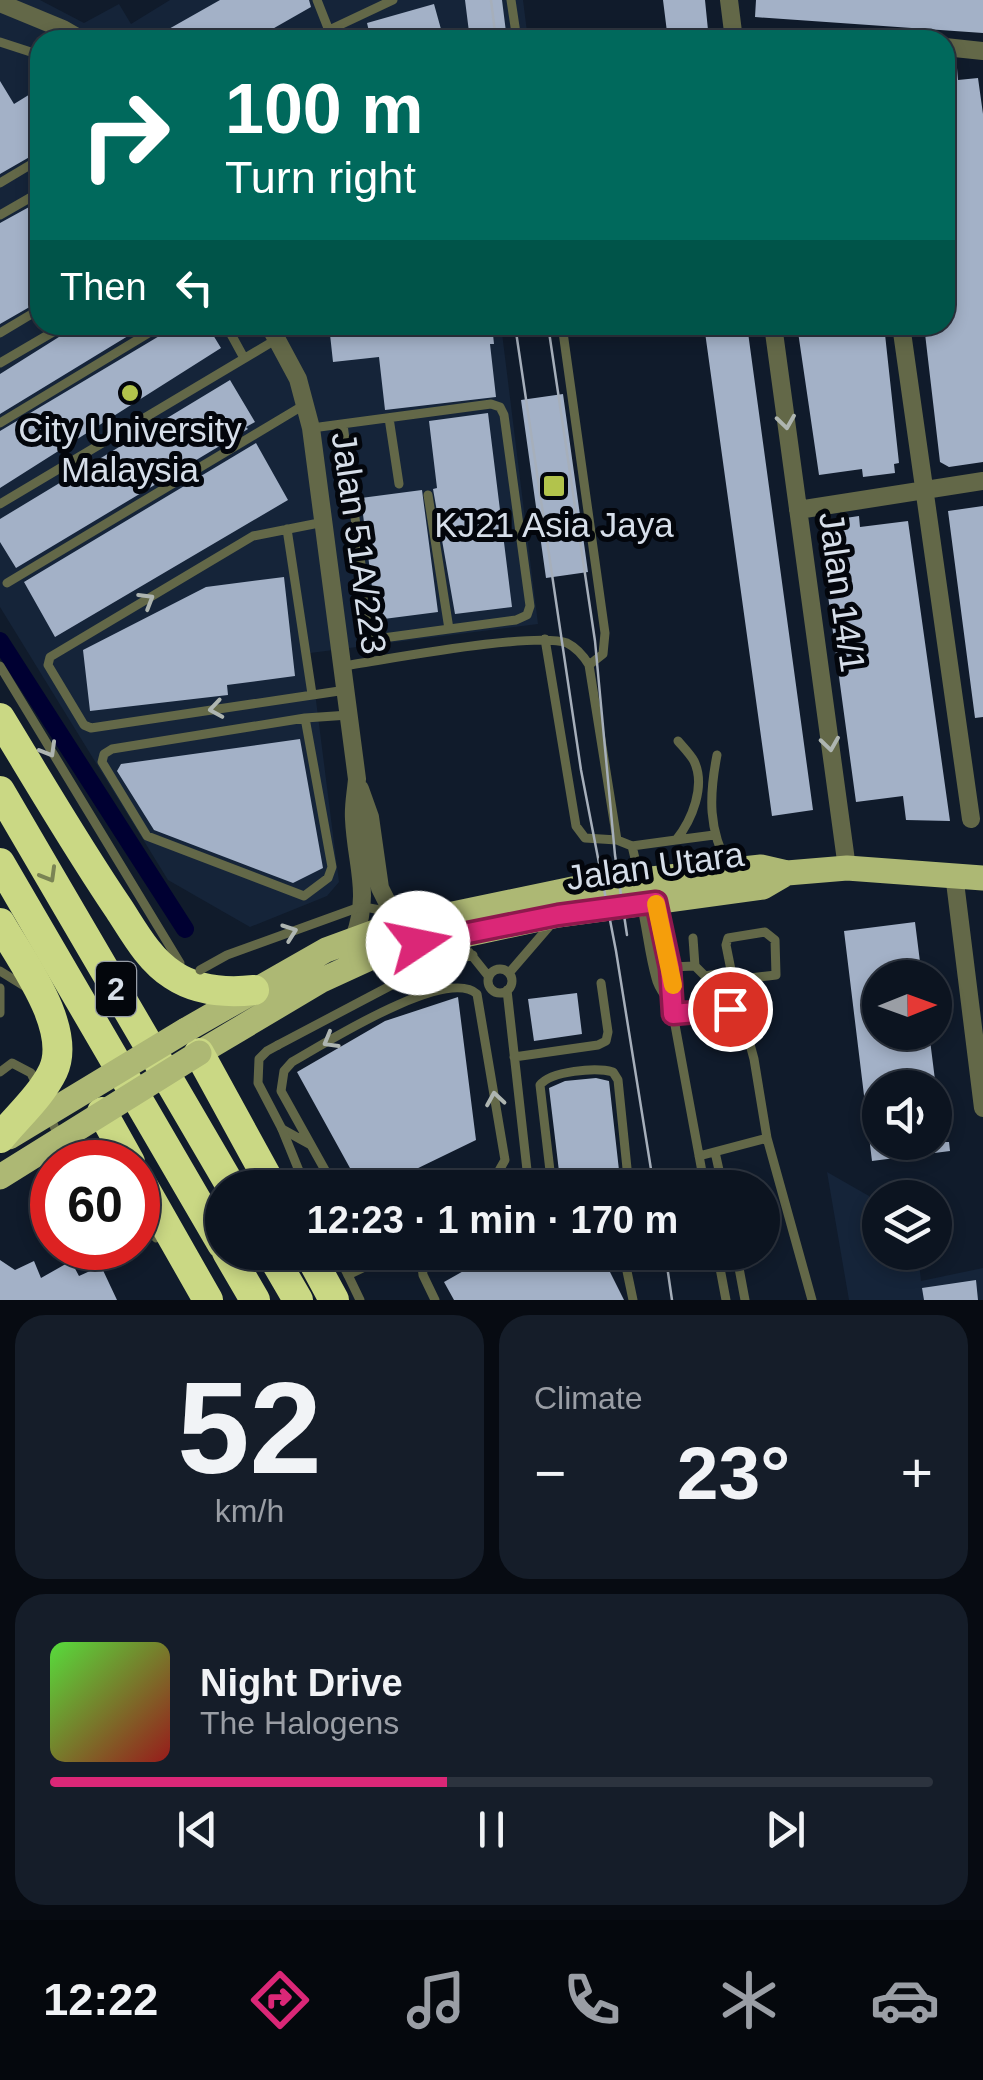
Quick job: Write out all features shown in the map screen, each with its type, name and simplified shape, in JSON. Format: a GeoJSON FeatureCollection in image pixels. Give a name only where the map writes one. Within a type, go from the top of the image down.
{"type":"FeatureCollection","features":[{"type":"Feature","properties":{"kind":"highway"},"geometry":{"type":"LineString","coordinates":[[0,718],[138,939],[160,965],[188,971],[230,993],[254,990]]}},
{"type":"Feature","properties":{"kind":"highway","name":"2"},"geometry":{"type":"LineString","coordinates":[[0,791],[221,1170]]}},
{"type":"Feature","properties":{"kind":"highway","name":"2"},"geometry":{"type":"LineString","coordinates":[[0,862],[205,1215]]}},
{"type":"Feature","properties":{"kind":"highway"},"geometry":{"type":"LineString","coordinates":[[0,922],[41,994],[57,1034],[59,1054],[40,1090],[0,1140]]}},
{"type":"Feature","properties":{"kind":"highway"},"geometry":{"type":"LineString","coordinates":[[192,1042],[263,1170]]}},
{"type":"Feature","properties":{"kind":"highway"},"geometry":{"type":"LineString","coordinates":[[102,1112],[118,1140]]}},
{"type":"Feature","properties":{"kind":"highway"},"geometry":{"type":"LineString","coordinates":[[160,1215],[208,1300]]}},
{"type":"Feature","properties":{"kind":"highway"},"geometry":{"type":"LineString","coordinates":[[238,1270],[255,1300]]}},
{"type":"Feature","properties":{"kind":"highway"},"geometry":{"type":"LineString","coordinates":[[280,1270],[298,1300]]}},
{"type":"Feature","properties":{"kind":"main road","name":"Jalan Utara"},"geometry":{"type":"LineString","coordinates":[[192,1042],[381,952],[646,895],[730,869],[761,867],[787,872],[847,868],[983,878]]}},
{"type":"Feature","properties":{"kind":"main road","name":"Jalan Utara"},"geometry":{"type":"LineString","coordinates":[[192,1042],[254,990],[354,938],[416,920],[587,886],[646,895],[763,887],[787,872]]}},
{"type":"Feature","properties":{"kind":"main road"},"geometry":{"type":"LineString","coordinates":[[0,1177],[102,1112],[192,1042]]}},
{"type":"Feature","properties":{"kind":"main road"},"geometry":{"type":"LineString","coordinates":[[0,1140],[192,1042]]}},
{"type":"Feature","properties":{"kind":"street"},"geometry":{"type":"LineString","coordinates":[[729,0],[733,30]]}},
{"type":"Feature","properties":{"kind":"street"},"geometry":{"type":"LineString","coordinates":[[0,3],[66,30]]}},
{"type":"Feature","properties":{"kind":"street"},"geometry":{"type":"LineString","coordinates":[[955,48],[983,51]]}},
{"type":"Feature","properties":{"kind":"street","name":"Jalan 51A/223"},"geometry":{"type":"LineString","coordinates":[[275,335],[294,369],[306,404],[324,522],[356,779],[354,819],[364,890],[363,914],[354,938]]}},
{"type":"Feature","properties":{"kind":"street","name":"Jalan 14/1"},"geometry":{"type":"LineString","coordinates":[[774,335],[847,868]]}},
{"type":"Feature","properties":{"kind":"street"},"geometry":{"type":"LineString","coordinates":[[902,335],[971,819]]}},
{"type":"Feature","properties":{"kind":"street"},"geometry":{"type":"LineString","coordinates":[[798,510],[983,481]]}},
{"type":"Feature","properties":{"kind":"street","name":"Jalan 51A/223"},"geometry":{"type":"LineString","coordinates":[[356,779],[370,816],[380,888],[398,913],[416,920]]}},
{"type":"Feature","properties":{"kind":"street"},"geometry":{"type":"LineString","coordinates":[[954,874],[983,1108]]}},
{"type":"Feature","properties":{"kind":"lane"},"geometry":{"type":"LineString","coordinates":[[317,0],[328,28]]}},
{"type":"Feature","properties":{"kind":"lane"},"geometry":{"type":"LineString","coordinates":[[325,30],[392,0]]}},
{"type":"Feature","properties":{"kind":"lane"},"geometry":{"type":"LineString","coordinates":[[511,0],[516,30]]}},
{"type":"Feature","properties":{"kind":"lane"},"geometry":{"type":"LineString","coordinates":[[0,42],[30,52]]}},
{"type":"Feature","properties":{"kind":"lane"},"geometry":{"type":"LineString","coordinates":[[0,182],[30,164]]}},
{"type":"Feature","properties":{"kind":"lane"},"geometry":{"type":"LineString","coordinates":[[0,215],[30,198]]}},
{"type":"Feature","properties":{"kind":"lane"},"geometry":{"type":"LineString","coordinates":[[0,333],[30,315]]}},
{"type":"Feature","properties":{"kind":"lane"},"geometry":{"type":"LineString","coordinates":[[0,363],[48,335]]}},
{"type":"Feature","properties":{"kind":"lane"},"geometry":{"type":"LineString","coordinates":[[0,423],[145,335]]}},
{"type":"Feature","properties":{"kind":"lane"},"geometry":{"type":"LineString","coordinates":[[231,335],[244,358]]}},
{"type":"Feature","properties":{"kind":"lane"},"geometry":{"type":"LineString","coordinates":[[0,504],[244,358],[270,335]]}},
{"type":"Feature","properties":{"kind":"lane"},"geometry":{"type":"LineString","coordinates":[[563,335],[605,633],[603,654],[589,664]]}},
{"type":"Feature","properties":{"kind":"lane"},"geometry":{"type":"LineString","coordinates":[[8,583],[306,404]]}},
{"type":"Feature","properties":{"kind":"lane"},"geometry":{"type":"LineString","coordinates":[[311,428],[491,404],[500,407],[529,610],[519,620],[383,638],[371,632],[343,424]]}},
{"type":"Feature","properties":{"kind":"lane"},"geometry":{"type":"LineString","coordinates":[[388,418],[398,484]]}},
{"type":"Feature","properties":{"kind":"lane"},"geometry":{"type":"LineString","coordinates":[[428,495],[449,629]]}},
{"type":"Feature","properties":{"kind":"lane"},"geometry":{"type":"LineString","coordinates":[[324,522],[253,536],[50,657],[48,665],[84,725],[90,728],[346,690]]}},
{"type":"Feature","properties":{"kind":"lane"},"geometry":{"type":"LineString","coordinates":[[287,529],[312,694]]}},
{"type":"Feature","properties":{"kind":"lane"},"geometry":{"type":"LineString","coordinates":[[545,640],[576,826],[585,838],[617,840],[632,846],[714,835]]}},
{"type":"Feature","properties":{"kind":"lane"},"geometry":{"type":"LineString","coordinates":[[342,666],[545,640],[565,642],[578,650],[589,664],[617,840]]}},
{"type":"Feature","properties":{"kind":"lane"},"geometry":{"type":"LineString","coordinates":[[0,666],[188,971],[357,908],[370,907],[392,916],[404,930],[413,959],[417,996]]}},
{"type":"Feature","properties":{"kind":"lane"},"geometry":{"type":"LineString","coordinates":[[305,718],[332,867],[328,878],[304,896],[148,836],[102,762],[104,754],[112,749],[305,718],[349,715]]}},
{"type":"Feature","properties":{"kind":"lane"},"geometry":{"type":"LineString","coordinates":[[676,840],[695,805],[696,768],[678,741]]}},
{"type":"Feature","properties":{"kind":"lane"},"geometry":{"type":"LineString","coordinates":[[717,754],[710,804],[714,835],[730,869]]}},
{"type":"Feature","properties":{"kind":"lane"},"geometry":{"type":"LineString","coordinates":[[695,805],[710,804]]}},
{"type":"Feature","properties":{"kind":"lane"},"geometry":{"type":"LineString","coordinates":[[632,846],[670,968],[672,1010],[702,1170]]}},
{"type":"Feature","properties":{"kind":"lane"},"geometry":{"type":"LineString","coordinates":[[646,895],[656,978],[672,1010]]}},
{"type":"Feature","properties":{"kind":"lane"},"geometry":{"type":"LineString","coordinates":[[509,973],[558,915]]}},
{"type":"Feature","properties":{"kind":"lane"},"geometry":{"type":"LineString","coordinates":[[772,934],[776,975],[736,981],[730,972],[728,938],[772,934]]}},
{"type":"Feature","properties":{"kind":"lane"},"geometry":{"type":"LineString","coordinates":[[453,936],[489,976],[493,990],[507,990]]}},
{"type":"Feature","properties":{"kind":"lane"},"geometry":{"type":"LineString","coordinates":[[693,938],[695,966],[705,976],[730,972]]}},
{"type":"Feature","properties":{"kind":"lane"},"geometry":{"type":"LineString","coordinates":[[299,1170],[258,1083],[259,1059],[267,1050],[426,968],[472,955]]}},
{"type":"Feature","properties":{"kind":"lane"},"geometry":{"type":"LineString","coordinates":[[670,968],[695,966]]}},
{"type":"Feature","properties":{"kind":"lane"},"geometry":{"type":"LineString","coordinates":[[489,976],[500,969],[509,973]]}},
{"type":"Feature","properties":{"kind":"lane"},"geometry":{"type":"LineString","coordinates":[[0,971],[41,994]]}},
{"type":"Feature","properties":{"kind":"lane"},"geometry":{"type":"LineString","coordinates":[[509,973],[511,984],[507,990],[526,1170]]}},
{"type":"Feature","properties":{"kind":"lane"},"geometry":{"type":"LineString","coordinates":[[514,1057],[602,1044],[608,1032],[601,983]]}},
{"type":"Feature","properties":{"kind":"lane"},"geometry":{"type":"LineString","coordinates":[[0,988],[0,1013]]}},
{"type":"Feature","properties":{"kind":"lane"},"geometry":{"type":"LineString","coordinates":[[326,1170],[281,1091],[284,1071],[292,1062],[391,1006],[417,996],[466,988],[477,994],[505,1160],[499,1170]]}},
{"type":"Feature","properties":{"kind":"lane"},"geometry":{"type":"LineString","coordinates":[[672,1010],[730,1009],[742,1015],[767,1138],[812,1300]]}},
{"type":"Feature","properties":{"kind":"lane"},"geometry":{"type":"LineString","coordinates":[[0,1072],[12,1063],[31,1073],[60,1140]]}},
{"type":"Feature","properties":{"kind":"lane"},"geometry":{"type":"LineString","coordinates":[[550,1170],[540,1086],[546,1078],[604,1070],[613,1072],[618,1080],[628,1170]]}},
{"type":"Feature","properties":{"kind":"lane"},"geometry":{"type":"LineString","coordinates":[[518,1099],[541,1098]]}},
{"type":"Feature","properties":{"kind":"lane"},"geometry":{"type":"LineString","coordinates":[[282,1129],[314,1147]]}},
{"type":"Feature","properties":{"kind":"lane"},"geometry":{"type":"LineString","coordinates":[[699,1156],[767,1138]]}},
{"type":"Feature","properties":{"kind":"lane"},"geometry":{"type":"LineString","coordinates":[[716,1152],[719,1170]]}},
{"type":"Feature","properties":{"kind":"lane"},"geometry":{"type":"LineString","coordinates":[[160,1244],[166,1254]]}},
{"type":"Feature","properties":{"kind":"lane"},"geometry":{"type":"LineString","coordinates":[[360,1300],[341,1288],[368,1270]]}},
{"type":"Feature","properties":{"kind":"lane"},"geometry":{"type":"LineString","coordinates":[[422,1270],[435,1300]]}},
{"type":"Feature","properties":{"kind":"lane"},"geometry":{"type":"LineString","coordinates":[[626,1270],[632,1300]]}},
{"type":"Feature","properties":{"kind":"lane"},"geometry":{"type":"LineString","coordinates":[[720,1270],[726,1300]]}},
{"type":"Feature","properties":{"kind":"lane"},"geometry":{"type":"LineString","coordinates":[[739,1270],[745,1300]]}},
{"type":"Feature","properties":{"kind":"shaded area"},"geometry":{"type":"Polygon","coordinates":[[[0,0],[40,0],[84,23],[119,4],[131,24],[170,0],[523,0],[527,30],[30,30],[30,335],[502,335],[538,624],[310,653],[339,882],[327,896],[250,927],[168,880],[0,607],[0,0]]]}},
{"type":"Feature","properties":{"kind":"shaded area"},"geometry":{"type":"Polygon","coordinates":[[[827,1172],[862,1192],[862,1270],[920,1270],[921,1281],[983,1268],[983,1300],[849,1300],[827,1172]]]}},
{"type":"Feature","properties":{"kind":"building"},"geometry":{"type":"Polygon","coordinates":[[[220,0],[309,0],[311,7],[271,30],[167,30],[220,0]]]}},
{"type":"Feature","properties":{"kind":"building"},"geometry":{"type":"Polygon","coordinates":[[[465,0],[502,0],[506,30],[469,30],[465,0]]]}},
{"type":"Feature","properties":{"kind":"building"},"geometry":{"type":"Polygon","coordinates":[[[663,0],[705,0],[708,30],[667,30],[663,0]]]}},
{"type":"Feature","properties":{"kind":"building"},"geometry":{"type":"Polygon","coordinates":[[[756,0],[983,0],[983,33],[755,17],[756,0]]]}},
{"type":"Feature","properties":{"kind":"building"},"geometry":{"type":"Polygon","coordinates":[[[434,4],[441,30],[369,30],[367,23],[434,4]]]}},
{"type":"Feature","properties":{"kind":"building"},"geometry":{"type":"Polygon","coordinates":[[[955,68],[958,80],[978,78],[983,114],[983,462],[949,467],[940,462],[925,335],[955,335],[955,68]]]}},
{"type":"Feature","properties":{"kind":"building"},"geometry":{"type":"Polygon","coordinates":[[[0,81],[14,104],[30,94],[30,157],[0,174],[0,81]]]}},
{"type":"Feature","properties":{"kind":"building"},"geometry":{"type":"Polygon","coordinates":[[[30,206],[30,307],[0,324],[0,223],[30,206]]]}},
{"type":"Feature","properties":{"kind":"building"},"geometry":{"type":"Polygon","coordinates":[[[62,335],[130,335],[0,414],[0,374],[62,335]]]}},
{"type":"Feature","properties":{"kind":"building"},"geometry":{"type":"Polygon","coordinates":[[[161,335],[213,335],[221,348],[0,488],[0,431],[161,335]]]}},
{"type":"Feature","properties":{"kind":"building"},"geometry":{"type":"Polygon","coordinates":[[[330,335],[493,335],[494,344],[490,344],[496,397],[385,410],[379,357],[333,362],[330,335]]]}},
{"type":"Feature","properties":{"kind":"building"},"geometry":{"type":"Polygon","coordinates":[[[705,335],[748,335],[813,810],[772,816],[705,335]]]}},
{"type":"Feature","properties":{"kind":"building"},"geometry":{"type":"Polygon","coordinates":[[[798,335],[885,335],[899,463],[894,464],[895,473],[863,477],[862,469],[819,475],[798,335]]]}},
{"type":"Feature","properties":{"kind":"building"},"geometry":{"type":"Polygon","coordinates":[[[230,380],[255,422],[248,429],[16,568],[0,542],[0,519],[230,380]]]}},
{"type":"Feature","properties":{"kind":"building","name":"KJ21 Asia Jaya"},"geometry":{"type":"Polygon","coordinates":[[[563,394],[588,572],[546,578],[521,400],[563,394]]]}},
{"type":"Feature","properties":{"kind":"building"},"geometry":{"type":"Polygon","coordinates":[[[488,413],[512,607],[455,614],[433,489],[437,488],[429,421],[488,413]]]}},
{"type":"Feature","properties":{"kind":"building"},"geometry":{"type":"Polygon","coordinates":[[[256,443],[288,500],[55,637],[24,582],[256,443]]]}},
{"type":"Feature","properties":{"kind":"building"},"geometry":{"type":"Polygon","coordinates":[[[422,490],[438,612],[376,620],[361,498],[422,490]]]}},
{"type":"Feature","properties":{"kind":"building"},"geometry":{"type":"Polygon","coordinates":[[[983,506],[983,717],[975,718],[948,511],[983,506]]]}},
{"type":"Feature","properties":{"kind":"building"},"geometry":{"type":"Polygon","coordinates":[[[859,516],[860,527],[908,521],[950,821],[906,820],[903,796],[856,802],[818,522],[859,516]]]}},
{"type":"Feature","properties":{"kind":"building"},"geometry":{"type":"Polygon","coordinates":[[[284,577],[295,676],[227,685],[228,695],[90,711],[83,650],[206,587],[284,577]]]}},
{"type":"Feature","properties":{"kind":"building"},"geometry":{"type":"Polygon","coordinates":[[[300,739],[323,868],[293,883],[154,830],[117,771],[121,764],[300,739]]]}},
{"type":"Feature","properties":{"kind":"building"},"geometry":{"type":"Polygon","coordinates":[[[915,922],[920,960],[862,960],[862,1050],[931,1050],[934,1070],[862,1070],[862,1079],[844,931],[915,922]]]}},
{"type":"Feature","properties":{"kind":"building"},"geometry":{"type":"Polygon","coordinates":[[[577,993],[582,1034],[534,1041],[528,999],[577,993]]]}},
{"type":"Feature","properties":{"kind":"building"},"geometry":{"type":"Polygon","coordinates":[[[458,997],[476,1140],[414,1170],[351,1170],[297,1072],[385,1021],[458,997]]]}},
{"type":"Feature","properties":{"kind":"building"},"geometry":{"type":"Polygon","coordinates":[[[565,1081],[609,1081],[619,1170],[559,1170],[549,1088],[565,1081]]]}},
{"type":"Feature","properties":{"kind":"building"},"geometry":{"type":"Polygon","coordinates":[[[0,1260],[15,1270],[30,1263],[30,1270],[38,1270],[41,1278],[55,1270],[76,1270],[79,1276],[103,1270],[117,1300],[0,1300],[0,1260]]]}},
{"type":"Feature","properties":{"kind":"building"},"geometry":{"type":"Polygon","coordinates":[[[465,1270],[609,1270],[624,1300],[454,1300],[444,1282],[465,1270]]]}},
{"type":"Feature","properties":{"kind":"building"},"geometry":{"type":"Polygon","coordinates":[[[976,1280],[978,1300],[924,1300],[922,1288],[976,1280]]]}},
{"type":"Feature","properties":{"kind":"waterway"},"geometry":{"type":"LineString","coordinates":[[0,641],[185,929]]}},
{"type":"Feature","properties":{"kind":"tram line"},"geometry":{"type":"LineString","coordinates":[[491,0],[495,30]]}},
{"type":"Feature","properties":{"kind":"tram line"},"geometry":{"type":"LineString","coordinates":[[516,335],[581,770],[616,951],[651,1170]]}},
{"type":"Feature","properties":{"kind":"tram line"},"geometry":{"type":"LineString","coordinates":[[549,335],[595,641],[615,855],[627,935]]}},
{"type":"Feature","properties":{"kind":"tram line"},"geometry":{"type":"LineString","coordinates":[[668,1270],[672,1300]]}},
{"type":"Feature","properties":{"kind":"slow traffic"},"geometry":{"type":"LineString","coordinates":[[656,904],[673,985]]}},
{"type":"Feature","properties":{"kind":"place","name":"City University Malaysia"},"geometry":{"type":"Point","coordinates":[130,393]}},
{"type":"Feature","properties":{"kind":"place","name":"KJ21 Asia Jaya"},"geometry":{"type":"Point","coordinates":[554,486]}},
{"type":"Feature","properties":{"kind":"route"},"geometry":{"type":"LineString","coordinates":[[418,943],[558,915],[656,902],[670,968],[673,1014],[730,1009]]}}]}
